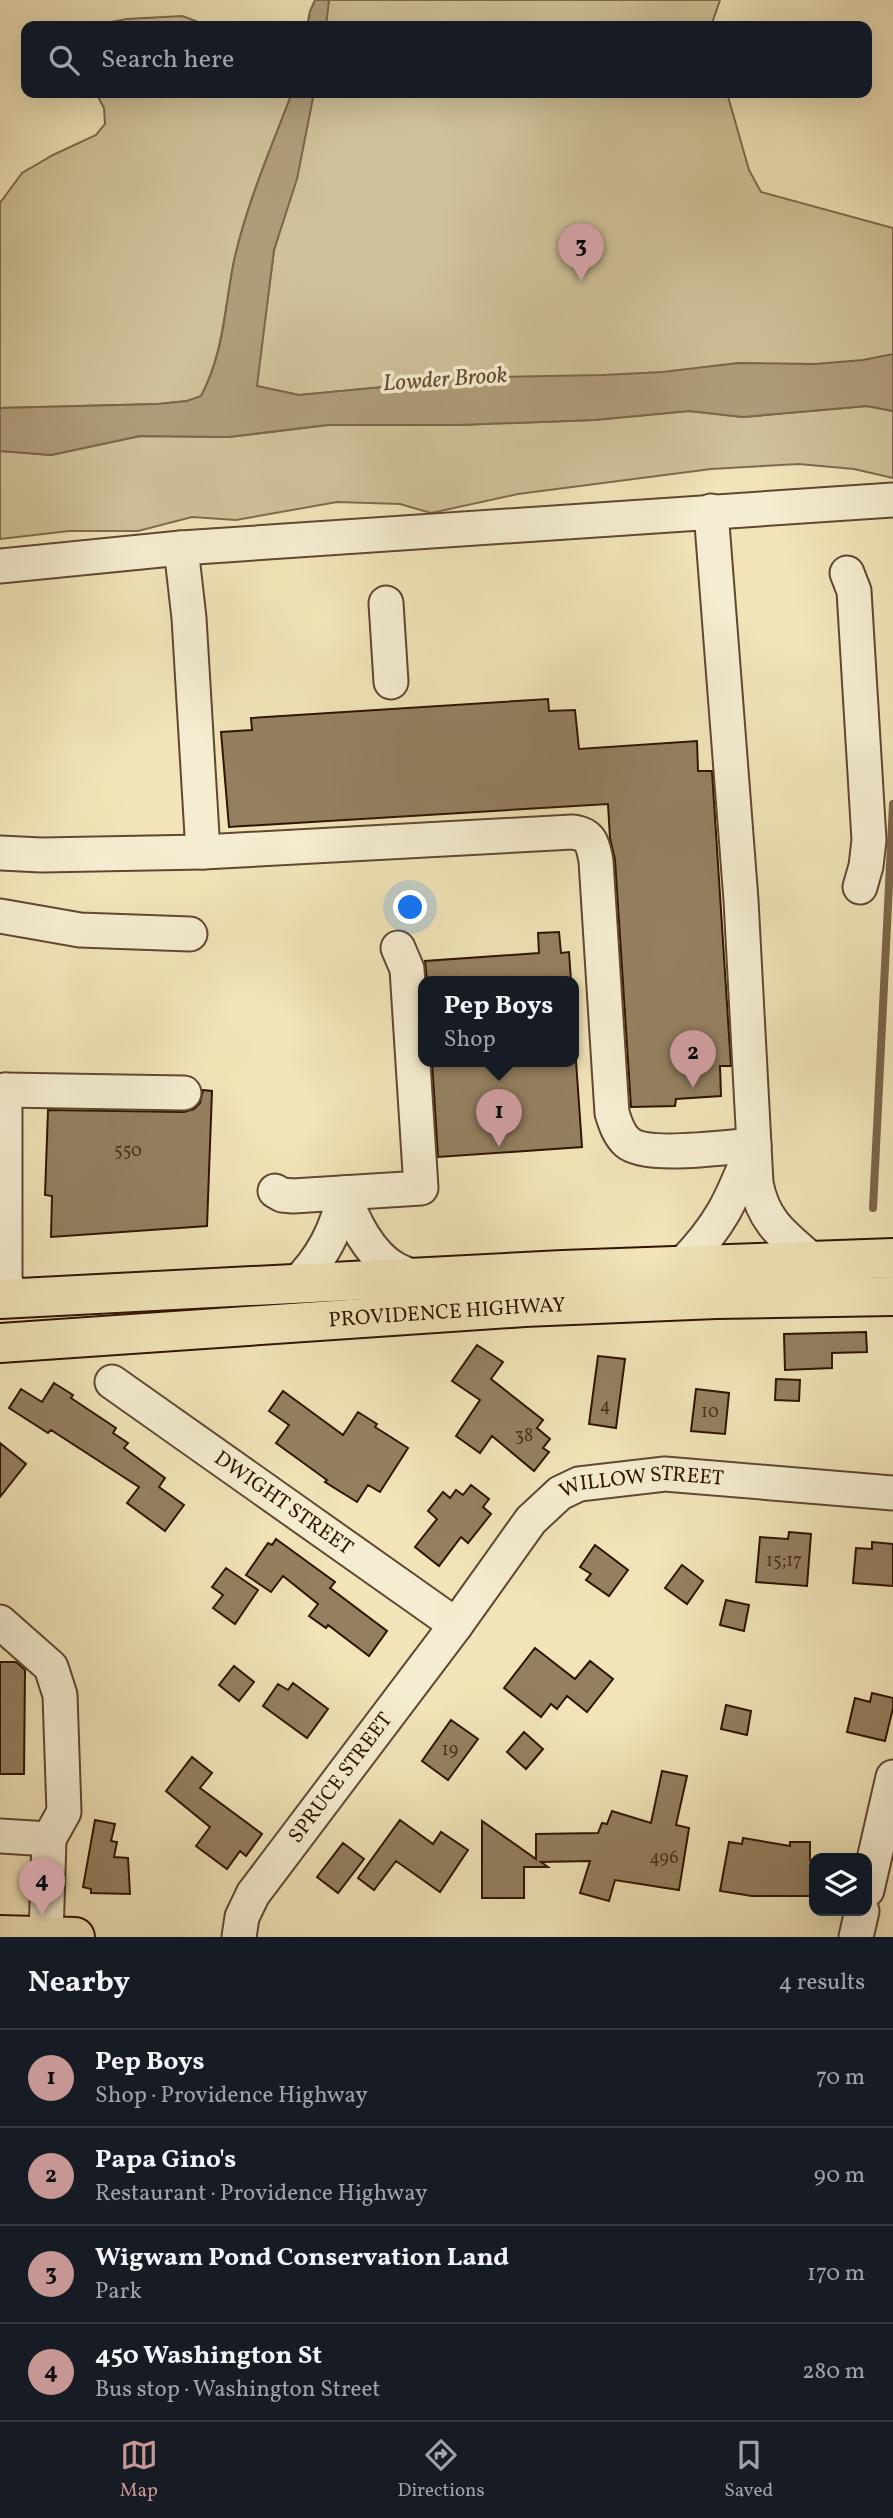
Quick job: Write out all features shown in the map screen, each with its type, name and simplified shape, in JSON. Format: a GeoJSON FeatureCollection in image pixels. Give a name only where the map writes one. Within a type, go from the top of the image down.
{"type":"FeatureCollection","features":[{"type":"Feature","properties":{"kind":"main road","name":"PROVIDENCE HIGHWAY"},"geometry":{"type":"LineString","coordinates":[[6,1299],[682,1265],[893,1258]]}},
{"type":"Feature","properties":{"kind":"main road","name":"PROVIDENCE HIGHWAY"},"geometry":{"type":"LineString","coordinates":[[0,1343],[524,1307],[716,1299],[893,1296]]}},
{"type":"Feature","properties":{"kind":"main road"},"geometry":{"type":"LineString","coordinates":[[0,1935],[60,1936]]}},
{"type":"Feature","properties":{"kind":"street"},"geometry":{"type":"LineString","coordinates":[[0,566],[181,548],[893,500]]}},
{"type":"Feature","properties":{"kind":"street"},"geometry":{"type":"LineString","coordinates":[[711,511],[741,900],[756,1183],[765,1213],[783,1235],[813,1261]]}},
{"type":"Feature","properties":{"kind":"street"},"geometry":{"type":"LineString","coordinates":[[181,548],[189,618],[203,852]]}},
{"type":"Feature","properties":{"kind":"street"},"geometry":{"type":"LineString","coordinates":[[847,573],[854,591],[869,840],[860,887]]}},
{"type":"Feature","properties":{"kind":"street"},"geometry":{"type":"LineString","coordinates":[[386,603],[391,682]]}},
{"type":"Feature","properties":{"kind":"street"},"geometry":{"type":"LineString","coordinates":[[0,853],[41,855],[203,852],[583,833],[589,838],[596,861],[612,1113],[617,1128],[627,1142],[645,1151],[754,1145]]}},
{"type":"Feature","properties":{"kind":"street"},"geometry":{"type":"LineString","coordinates":[[0,916],[80,930],[190,934]]}},
{"type":"Feature","properties":{"kind":"street"},"geometry":{"type":"LineString","coordinates":[[275,1191],[293,1196],[421,1188],[407,969],[398,948]]}},
{"type":"Feature","properties":{"kind":"street"},"geometry":{"type":"LineString","coordinates":[[6,1299],[2,1093],[184,1093]]}},
{"type":"Feature","properties":{"kind":"street"},"geometry":{"type":"LineString","coordinates":[[682,1265],[719,1223],[754,1145]]}},
{"type":"Feature","properties":{"kind":"street"},"geometry":{"type":"LineString","coordinates":[[344,1193],[350,1212],[377,1253],[394,1269],[416,1278]]}},
{"type":"Feature","properties":{"kind":"street"},"geometry":{"type":"LineString","coordinates":[[295,1285],[320,1257],[341,1212],[344,1193]]}},
{"type":"Feature","properties":{"kind":"street","name":"DWIGHT STREET"},"geometry":{"type":"LineString","coordinates":[[112,1382],[456,1625]]}},
{"type":"Feature","properties":{"kind":"street","name":"WILLOW STREET"},"geometry":{"type":"LineString","coordinates":[[456,1625],[531,1520],[560,1493],[579,1484],[665,1474],[893,1493]]}},
{"type":"Feature","properties":{"kind":"street"},"geometry":{"type":"LineString","coordinates":[[0,1622],[51,1667],[60,1695],[64,1812],[49,1839],[60,1936]]}},
{"type":"Feature","properties":{"kind":"street","name":"SPRUCE STREET"},"geometry":{"type":"LineString","coordinates":[[239,1937],[242,1917],[253,1894],[456,1625]]}},
{"type":"Feature","properties":{"kind":"street"},"geometry":{"type":"LineString","coordinates":[[872,1868],[893,1777]]}},
{"type":"Feature","properties":{"kind":"street"},"geometry":{"type":"LineString","coordinates":[[0,1836],[49,1839]]}},
{"type":"Feature","properties":{"kind":"street"},"geometry":{"type":"LineString","coordinates":[[856,1937],[861,1916]]}},
{"type":"Feature","properties":{"kind":"shaded area"},"geometry":{"type":"Polygon","coordinates":[[[315,0],[329,0],[327,21],[308,21],[315,0]]]}},
{"type":"Feature","properties":{"kind":"shaded area"},"geometry":{"type":"Polygon","coordinates":[[[329,0],[720,0],[713,21],[326,21],[329,0]]]}},
{"type":"Feature","properties":{"kind":"shaded area"},"geometry":{"type":"Polygon","coordinates":[[[182,16],[196,21],[116,21],[182,16]]]}},
{"type":"Feature","properties":{"kind":"shaded area"},"geometry":{"type":"Polygon","coordinates":[[[99,98],[290,98],[246,218],[234,261],[219,347],[209,380],[201,397],[187,401],[0,408],[0,203],[22,173],[96,135],[105,124],[104,108],[99,98]]]}},
{"type":"Feature","properties":{"kind":"shaded area"},"geometry":{"type":"Polygon","coordinates":[[[290,98],[313,98],[297,179],[274,250],[257,386],[299,395],[487,377],[662,372],[738,363],[815,364],[863,360],[893,354],[893,411],[867,406],[743,417],[689,411],[594,420],[458,425],[328,425],[228,437],[140,436],[51,455],[0,451],[0,408],[158,404],[187,401],[201,396],[215,363],[234,261],[260,176],[290,98]]]}},
{"type":"Feature","properties":{"kind":"shaded area"},"geometry":{"type":"Polygon","coordinates":[[[309,98],[728,98],[749,170],[761,192],[893,228],[893,393],[418,384],[299,395],[256,386],[274,250],[309,98]]]}},
{"type":"Feature","properties":{"kind":"shaded area"},"geometry":{"type":"Polygon","coordinates":[[[867,406],[893,411],[893,478],[854,469],[799,464],[711,469],[518,494],[431,513],[400,504],[337,502],[236,520],[192,517],[138,531],[69,531],[0,539],[0,451],[51,455],[140,436],[228,437],[328,425],[458,425],[594,420],[689,411],[743,417],[867,406]]]}},
{"type":"Feature","properties":{"kind":"building"},"geometry":{"type":"Polygon","coordinates":[[[548,699],[549,711],[575,710],[579,749],[697,741],[698,771],[712,771],[731,1066],[720,1066],[721,1096],[676,1099],[675,1106],[631,1107],[615,860],[610,838],[608,804],[229,827],[221,732],[252,730],[251,718],[548,699]]]}},
{"type":"Feature","properties":{"kind":"building"},"geometry":{"type":"Polygon","coordinates":[[[559,932],[561,953],[569,952],[571,976],[426,976],[425,961],[539,953],[538,933],[559,932]]]}},
{"type":"Feature","properties":{"kind":"building"},"geometry":{"type":"Polygon","coordinates":[[[432,1067],[576,1067],[582,1147],[438,1157],[432,1067]]]}},
{"type":"Feature","properties":{"kind":"building"},"geometry":{"type":"Polygon","coordinates":[[[203,1090],[212,1091],[207,1226],[51,1237],[52,1196],[45,1195],[48,1110],[184,1112],[194,1109],[200,1103],[203,1090]]]}},
{"type":"Feature","properties":{"kind":"building"},"geometry":{"type":"Polygon","coordinates":[[[866,1332],[867,1352],[832,1353],[832,1368],[785,1370],[784,1334],[866,1332]]]}},
{"type":"Feature","properties":{"kind":"building"},"geometry":{"type":"Polygon","coordinates":[[[477,1345],[503,1362],[491,1379],[543,1420],[537,1428],[550,1439],[543,1448],[549,1452],[534,1471],[492,1436],[480,1453],[456,1436],[480,1400],[452,1381],[477,1345]]]}},
{"type":"Feature","properties":{"kind":"building"},"geometry":{"type":"Polygon","coordinates":[[[598,1356],[625,1359],[616,1428],[589,1424],[598,1356]]]}},
{"type":"Feature","properties":{"kind":"building"},"geometry":{"type":"Polygon","coordinates":[[[776,1379],[800,1380],[799,1401],[775,1400],[776,1379]]]}},
{"type":"Feature","properties":{"kind":"building"},"geometry":{"type":"Polygon","coordinates":[[[54,1383],[73,1395],[71,1398],[116,1428],[113,1433],[128,1443],[124,1448],[165,1478],[159,1487],[184,1505],[165,1531],[127,1503],[139,1487],[51,1430],[48,1433],[9,1408],[21,1389],[42,1402],[54,1383]]]}},
{"type":"Feature","properties":{"kind":"building"},"geometry":{"type":"Polygon","coordinates":[[[696,1389],[729,1393],[725,1434],[691,1431],[696,1389]]]}},
{"type":"Feature","properties":{"kind":"building"},"geometry":{"type":"Polygon","coordinates":[[[283,1391],[343,1435],[358,1412],[377,1424],[375,1427],[408,1448],[380,1492],[368,1485],[357,1502],[325,1482],[327,1480],[276,1443],[289,1425],[269,1411],[283,1391]]]}},
{"type":"Feature","properties":{"kind":"building"},"geometry":{"type":"Polygon","coordinates":[[[0,1443],[26,1464],[0,1497],[0,1443]]]}},
{"type":"Feature","properties":{"kind":"building"},"geometry":{"type":"Polygon","coordinates":[[[471,1485],[489,1499],[483,1507],[491,1514],[468,1543],[461,1537],[439,1566],[415,1547],[437,1519],[428,1511],[443,1492],[450,1498],[456,1490],[463,1495],[471,1485]]]}},
{"type":"Feature","properties":{"kind":"building"},"geometry":{"type":"Polygon","coordinates":[[[789,1532],[811,1534],[807,1586],[756,1582],[760,1537],[788,1539],[789,1532]]]}},
{"type":"Feature","properties":{"kind":"building"},"geometry":{"type":"Polygon","coordinates":[[[276,1539],[335,1582],[330,1588],[387,1631],[369,1656],[328,1625],[326,1628],[309,1616],[318,1604],[283,1576],[271,1592],[246,1575],[268,1543],[272,1545],[276,1539]]]}},
{"type":"Feature","properties":{"kind":"building"},"geometry":{"type":"Polygon","coordinates":[[[872,1542],[893,1544],[893,1586],[853,1583],[856,1548],[872,1549],[872,1542]]]}},
{"type":"Feature","properties":{"kind":"building"},"geometry":{"type":"Polygon","coordinates":[[[595,1545],[628,1570],[609,1596],[586,1580],[591,1574],[580,1567],[595,1545]]]}},
{"type":"Feature","properties":{"kind":"building"},"geometry":{"type":"Polygon","coordinates":[[[682,1565],[703,1581],[687,1604],[665,1588],[682,1565]]]}},
{"type":"Feature","properties":{"kind":"building"},"geometry":{"type":"Polygon","coordinates":[[[226,1568],[258,1590],[235,1624],[213,1608],[223,1595],[212,1587],[226,1568]]]}},
{"type":"Feature","properties":{"kind":"building"},"geometry":{"type":"Polygon","coordinates":[[[726,1600],[749,1605],[744,1631],[720,1625],[726,1600]]]}},
{"type":"Feature","properties":{"kind":"building"},"geometry":{"type":"Polygon","coordinates":[[[535,1648],[575,1679],[590,1661],[613,1679],[587,1712],[567,1696],[557,1709],[551,1704],[541,1717],[504,1688],[535,1648]]]}},
{"type":"Feature","properties":{"kind":"building"},"geometry":{"type":"Polygon","coordinates":[[[0,1662],[16,1662],[25,1670],[24,1774],[0,1774],[0,1662]]]}},
{"type":"Feature","properties":{"kind":"building"},"geometry":{"type":"Polygon","coordinates":[[[234,1666],[254,1682],[239,1701],[219,1685],[234,1666]]]}},
{"type":"Feature","properties":{"kind":"building"},"geometry":{"type":"Polygon","coordinates":[[[293,1683],[328,1709],[307,1738],[263,1706],[278,1684],[288,1690],[293,1683]]]}},
{"type":"Feature","properties":{"kind":"building"},"geometry":{"type":"Polygon","coordinates":[[[872,1693],[893,1698],[885,1741],[847,1732],[855,1698],[870,1702],[872,1693]]]}},
{"type":"Feature","properties":{"kind":"building"},"geometry":{"type":"Polygon","coordinates":[[[726,1705],[751,1711],[747,1735],[721,1729],[726,1705]]]}},
{"type":"Feature","properties":{"kind":"building"},"geometry":{"type":"Polygon","coordinates":[[[451,1720],[478,1739],[448,1780],[422,1761],[451,1720]]]}},
{"type":"Feature","properties":{"kind":"building"},"geometry":{"type":"Polygon","coordinates":[[[524,1732],[543,1749],[526,1769],[507,1752],[524,1732]]]}},
{"type":"Feature","properties":{"kind":"building"},"geometry":{"type":"Polygon","coordinates":[[[192,1757],[212,1773],[200,1788],[262,1834],[246,1856],[240,1851],[227,1869],[196,1846],[210,1827],[166,1791],[192,1757]]]}},
{"type":"Feature","properties":{"kind":"building"},"geometry":{"type":"Polygon","coordinates":[[[662,1771],[687,1776],[676,1825],[689,1828],[679,1890],[615,1880],[609,1901],[580,1893],[590,1861],[541,1862],[548,1867],[524,1867],[524,1898],[482,1898],[482,1821],[536,1859],[536,1834],[598,1833],[602,1823],[607,1824],[612,1811],[651,1823],[662,1771]]]}},
{"type":"Feature","properties":{"kind":"building"},"geometry":{"type":"Polygon","coordinates":[[[95,1820],[115,1824],[111,1841],[117,1842],[114,1857],[128,1858],[130,1894],[91,1893],[91,1889],[83,1887],[95,1820]]]}},
{"type":"Feature","properties":{"kind":"building"},"geometry":{"type":"Polygon","coordinates":[[[400,1820],[433,1844],[441,1832],[468,1850],[440,1892],[396,1861],[374,1890],[358,1878],[400,1820]]]}},
{"type":"Feature","properties":{"kind":"building"},"geometry":{"type":"Polygon","coordinates":[[[743,1838],[790,1846],[790,1842],[810,1842],[809,1896],[752,1896],[720,1891],[729,1842],[742,1844],[743,1838]]]}},
{"type":"Feature","properties":{"kind":"building"},"geometry":{"type":"Polygon","coordinates":[[[343,1843],[364,1859],[338,1893],[317,1877],[343,1843]]]}},
{"type":"Feature","properties":{"kind":"waterway"},"geometry":{"type":"LineString","coordinates":[[873,1208],[893,804]]}},
{"type":"Feature","properties":{"kind":"place","name":"Wigwam Pond Conservation Land"},"geometry":{"type":"Point","coordinates":[581,281]}},
{"type":"Feature","properties":{"kind":"place","name":"Papa Gino's"},"geometry":{"type":"Point","coordinates":[693,1088]}},
{"type":"Feature","properties":{"kind":"place","name":"Pep Boys"},"geometry":{"type":"Point","coordinates":[499,1147]}},
{"type":"Feature","properties":{"kind":"place","name":"450 Washington St"},"geometry":{"type":"Point","coordinates":[42,1916]}},
{"type":"Feature","properties":{"kind":"water label","name":"Lowder Brook"},"geometry":{"type":"Point","coordinates":[445,380]}}]}
